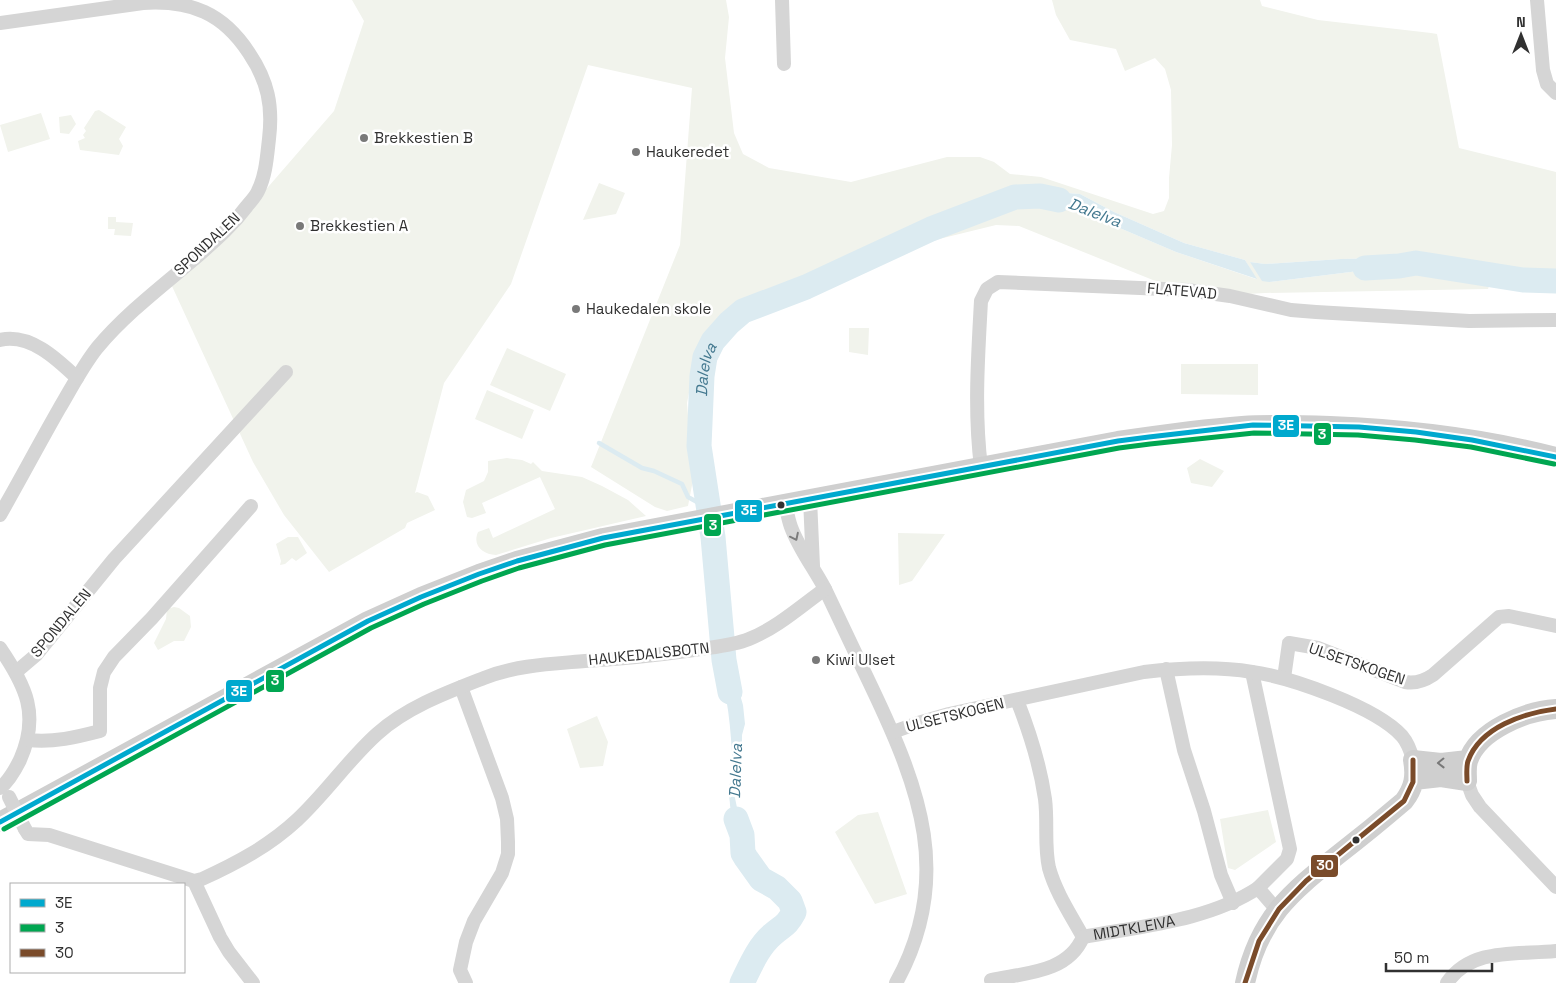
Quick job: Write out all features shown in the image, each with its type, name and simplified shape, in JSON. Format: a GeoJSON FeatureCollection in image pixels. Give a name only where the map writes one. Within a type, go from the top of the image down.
{"type":"FeatureCollection","features":[{"type":"Feature","properties":{"kind":"main road"},"geometry":{"type":"LineString","coordinates":[[0,822],[368,621],[456,582],[525,559],[604,538],[1118,441],[1243,426],[1294,425],[1384,428],[1466,438],[1556,456]]}},
{"type":"Feature","properties":{"kind":"main road"},"geometry":{"type":"LineString","coordinates":[[1414,770],[1441,777],[1467,780],[1468,760],[1479,744],[1499,727],[1531,713],[1556,709]]}},
{"type":"Feature","properties":{"kind":"main road"},"geometry":{"type":"LineString","coordinates":[[1414,770],[1441,763],[1468,760]]}},
{"type":"Feature","properties":{"kind":"main road"},"geometry":{"type":"LineString","coordinates":[[1245,983],[1253,954],[1260,938],[1277,910],[1307,879],[1404,801],[1409,794],[1414,770]]}},
{"type":"Feature","properties":{"kind":"street"},"geometry":{"type":"LineString","coordinates":[[782,0],[784,64]]}},
{"type":"Feature","properties":{"kind":"street"},"geometry":{"type":"LineString","coordinates":[[1537,0],[1543,70],[1547,84],[1556,93]]}},
{"type":"Feature","properties":{"kind":"street","name":"SPONDALEN"},"geometry":{"type":"LineString","coordinates":[[0,23],[143,3],[161,2],[195,8],[213,15],[226,24],[237,36],[256,63],[268,90],[270,105],[270,133],[266,164],[258,191],[234,223],[115,328],[96,349],[77,378],[0,515]]}},
{"type":"Feature","properties":{"kind":"street","name":"FLATEVAD"},"geometry":{"type":"LineString","coordinates":[[981,466],[978,444],[981,301],[987,289],[998,282],[1187,290],[1230,296],[1291,310],[1316,312],[1469,322],[1556,320]]}},
{"type":"Feature","properties":{"kind":"street"},"geometry":{"type":"LineString","coordinates":[[0,340],[13,339],[27,342],[53,356],[77,378]]}},
{"type":"Feature","properties":{"kind":"street","name":"SPONDALEN"},"geometry":{"type":"LineString","coordinates":[[16,672],[36,655],[114,559],[286,372]]}},
{"type":"Feature","properties":{"kind":"street"},"geometry":{"type":"LineString","coordinates":[[810,499],[814,566]]}},
{"type":"Feature","properties":{"kind":"street"},"geometry":{"type":"LineString","coordinates":[[785,503],[790,526],[805,556],[814,566],[893,732],[920,810],[927,850],[924,908],[920,928],[910,956],[896,983]]}},
{"type":"Feature","properties":{"kind":"street"},"geometry":{"type":"LineString","coordinates":[[28,740],[40,741],[73,738],[100,731],[100,688],[104,672],[114,657],[152,618],[251,506]]}},
{"type":"Feature","properties":{"kind":"street","name":"HAUKEDALSBOTN"},"geometry":{"type":"LineString","coordinates":[[194,881],[230,866],[277,838],[312,805],[377,734],[393,721],[409,712],[461,687],[502,672],[534,665],[665,654],[736,642],[762,633],[825,589]]}},
{"type":"Feature","properties":{"kind":"street","name":"ULSETSKOGEN"},"geometry":{"type":"LineString","coordinates":[[1284,678],[1289,644],[1318,648],[1405,682],[1416,682],[1426,680],[1433,675],[1499,617],[1509,616],[1556,626]]}},
{"type":"Feature","properties":{"kind":"street","name":"SPONDALEN"},"geometry":{"type":"LineString","coordinates":[[0,648],[16,672],[29,707],[28,740],[4,790]]}},
{"type":"Feature","properties":{"kind":"street","name":"ULSETSKOGEN"},"geometry":{"type":"LineString","coordinates":[[893,732],[949,714],[1100,681],[1166,670],[1218,669],[1252,672],[1284,678],[1319,690],[1357,707],[1387,723],[1405,741],[1414,770]]}},
{"type":"Feature","properties":{"kind":"street"},"geometry":{"type":"LineString","coordinates":[[1166,670],[1184,750],[1204,811],[1221,874],[1233,903]]}},
{"type":"Feature","properties":{"kind":"street"},"geometry":{"type":"LineString","coordinates":[[1252,672],[1290,849],[1289,856],[1284,864],[1258,888],[1277,910]]}},
{"type":"Feature","properties":{"kind":"street"},"geometry":{"type":"LineString","coordinates":[[461,687],[502,798],[507,818],[508,842],[508,854],[502,873],[474,921],[466,942],[460,970],[466,983]]}},
{"type":"Feature","properties":{"kind":"street","name":"ULSETSKOGEN"},"geometry":{"type":"LineString","coordinates":[[1018,700],[1040,765],[1045,801],[1046,843],[1049,867],[1056,888],[1083,937]]}},
{"type":"Feature","properties":{"kind":"street"},"geometry":{"type":"LineString","coordinates":[[1467,780],[1472,795],[1480,807],[1556,887]]}},
{"type":"Feature","properties":{"kind":"street"},"geometry":{"type":"LineString","coordinates":[[4,790],[28,834],[57,838],[194,881],[220,937],[253,983]]}},
{"type":"Feature","properties":{"kind":"street","name":"MIDTKLEIVA"},"geometry":{"type":"LineString","coordinates":[[991,980],[1053,967],[1070,956],[1083,937],[1202,914],[1233,903],[1258,888]]}},
{"type":"Feature","properties":{"kind":"street"},"geometry":{"type":"LineString","coordinates":[[1447,983],[1461,967],[1473,960],[1494,955],[1556,951]]}},
{"type":"Feature","properties":{"kind":"shaded area"},"geometry":{"type":"Polygon","coordinates":[[[352,0],[726,0],[729,17],[725,58],[734,133],[743,154],[769,168],[851,182],[947,157],[980,157],[994,162],[1010,174],[1041,177],[1153,214],[1164,211],[1169,198],[1172,145],[1171,90],[1165,69],[1155,58],[1125,71],[1116,49],[1070,40],[1056,15],[1052,0],[1260,0],[1262,6],[1318,20],[1437,34],[1459,148],[1556,172],[1556,276],[1495,269],[1488,289],[1265,293],[1195,297],[1019,226],[996,225],[939,239],[852,271],[750,303],[729,315],[705,340],[695,361],[687,403],[693,480],[688,506],[667,511],[655,507],[591,467],[680,245],[692,88],[588,65],[511,284],[444,383],[415,493],[428,496],[435,510],[407,523],[405,528],[329,572],[284,515],[253,462],[171,284],[224,238],[334,111],[364,21],[352,0]],[[1028,190],[1025,203],[1050,203],[1122,229],[1176,252],[1256,279],[1245,260],[1184,243],[1114,212],[1080,194],[1028,190]],[[1386,258],[1265,264],[1250,262],[1269,282],[1399,266],[1386,258]]]}},
{"type":"Feature","properties":{"kind":"shaded area"},"geometry":{"type":"Polygon","coordinates":[[[99,110],[126,127],[119,139],[123,146],[119,155],[80,150],[78,141],[85,138],[83,135],[86,131],[84,128],[95,111],[99,110]]]}},
{"type":"Feature","properties":{"kind":"shaded area"},"geometry":{"type":"Polygon","coordinates":[[[41,113],[50,139],[8,152],[0,125],[41,113]]]}},
{"type":"Feature","properties":{"kind":"shaded area"},"geometry":{"type":"Polygon","coordinates":[[[71,115],[76,124],[69,134],[60,133],[59,117],[71,115]]]}},
{"type":"Feature","properties":{"kind":"shaded area"},"geometry":{"type":"Polygon","coordinates":[[[599,183],[625,193],[616,214],[583,220],[599,183]]]}},
{"type":"Feature","properties":{"kind":"shaded area"},"geometry":{"type":"Polygon","coordinates":[[[108,217],[116,217],[116,222],[133,223],[131,236],[114,235],[115,229],[108,229],[108,217]]]}},
{"type":"Feature","properties":{"kind":"shaded area"},"geometry":{"type":"Polygon","coordinates":[[[849,328],[869,328],[868,355],[849,352],[849,328]]]}},
{"type":"Feature","properties":{"kind":"shaded area"},"geometry":{"type":"Polygon","coordinates":[[[507,348],[566,374],[550,411],[490,385],[507,348]]]}},
{"type":"Feature","properties":{"kind":"shaded area"},"geometry":{"type":"Polygon","coordinates":[[[1181,364],[1258,364],[1258,395],[1181,394],[1181,364]]]}},
{"type":"Feature","properties":{"kind":"shaded area"},"geometry":{"type":"Polygon","coordinates":[[[487,390],[534,410],[522,439],[475,419],[487,390]]]}},
{"type":"Feature","properties":{"kind":"shaded area"},"geometry":{"type":"Polygon","coordinates":[[[507,458],[522,460],[531,464],[533,462],[542,471],[582,477],[628,500],[646,516],[551,538],[496,555],[487,553],[480,548],[476,541],[478,532],[489,528],[493,538],[555,509],[540,477],[482,503],[486,513],[472,518],[467,517],[463,502],[466,490],[484,481],[488,472],[488,461],[507,458]]]}},
{"type":"Feature","properties":{"kind":"shaded area"},"geometry":{"type":"Polygon","coordinates":[[[1200,459],[1224,471],[1212,487],[1191,483],[1187,468],[1200,459]]]}},
{"type":"Feature","properties":{"kind":"shaded area"},"geometry":{"type":"Polygon","coordinates":[[[898,533],[945,534],[912,581],[899,585],[898,533]]]}},
{"type":"Feature","properties":{"kind":"shaded area"},"geometry":{"type":"Polygon","coordinates":[[[288,537],[298,537],[307,553],[296,561],[292,558],[285,564],[280,565],[281,561],[276,544],[288,537]]]}},
{"type":"Feature","properties":{"kind":"shaded area"},"geometry":{"type":"Polygon","coordinates":[[[179,608],[190,616],[191,627],[184,641],[174,641],[158,650],[154,643],[166,619],[167,609],[179,608]]]}},
{"type":"Feature","properties":{"kind":"shaded area"},"geometry":{"type":"Polygon","coordinates":[[[597,716],[608,742],[603,766],[580,768],[567,729],[597,716]]]}},
{"type":"Feature","properties":{"kind":"shaded area"},"geometry":{"type":"Polygon","coordinates":[[[1268,810],[1276,842],[1235,870],[1228,868],[1220,819],[1268,810]]]}},
{"type":"Feature","properties":{"kind":"shaded area"},"geometry":{"type":"Polygon","coordinates":[[[878,812],[907,894],[875,904],[835,832],[858,815],[878,812]]]}},
{"type":"Feature","properties":{"kind":"water"},"geometry":{"type":"Polygon","coordinates":[[[1028,190],[1080,194],[1114,212],[1184,243],[1245,260],[1257,279],[1176,252],[1122,229],[1050,203],[1025,203],[1028,190]]]}},
{"type":"Feature","properties":{"kind":"water"},"geometry":{"type":"Polygon","coordinates":[[[1386,258],[1399,266],[1269,282],[1262,281],[1250,262],[1265,264],[1386,258]]]}},
{"type":"Feature","properties":{"kind":"water"},"geometry":{"type":"Polygon","coordinates":[[[716,660],[730,660],[743,705],[745,724],[742,735],[742,758],[738,769],[735,798],[741,827],[746,836],[748,846],[746,853],[738,849],[740,842],[731,816],[729,787],[733,770],[730,729],[727,701],[716,660]]]}},
{"type":"Feature","properties":{"kind":"waterway","name":"Dalelva"},"geometry":{"type":"LineString","coordinates":[[730,692],[724,660],[713,537],[699,446],[702,376],[705,357],[713,341],[743,311],[806,287],[931,229],[1015,197],[1040,196],[1059,200]]}},
{"type":"Feature","properties":{"kind":"waterway"},"geometry":{"type":"LineString","coordinates":[[1365,268],[1416,263],[1523,280],[1556,281]]}},
{"type":"Feature","properties":{"kind":"waterway"},"geometry":{"type":"LineString","coordinates":[[599,443],[642,468],[654,471],[682,484],[688,497],[697,502],[707,502]]}},
{"type":"Feature","properties":{"kind":"waterway","name":"Dalelva"},"geometry":{"type":"LineString","coordinates":[[736,819],[742,835],[743,853],[746,858],[761,879],[777,888],[790,901],[794,912],[786,923],[763,945],[742,983]]}},
{"type":"Feature","properties":{"kind":"transit line","name":"3E"},"geometry":{"type":"LineString","coordinates":[[0,822],[368,621],[479,574],[517,561],[603,538],[1118,441],[1253,425],[1359,427],[1416,432],[1472,440],[1556,457]]}},
{"type":"Feature","properties":{"kind":"transit line","name":"3"},"geometry":{"type":"LineString","coordinates":[[4,829],[371,628],[482,581],[519,568],[605,545],[1119,448],[1254,433],[1358,435],[1415,440],[1471,447],[1554,464]]}},
{"type":"Feature","properties":{"kind":"transit line","name":"30"},"geometry":{"type":"LineString","coordinates":[[1467,781],[1467,763],[1482,739],[1504,724],[1517,718],[1556,709]]}},
{"type":"Feature","properties":{"kind":"transit line","name":"30"},"geometry":{"type":"LineString","coordinates":[[1245,983],[1259,941],[1279,909],[1306,881],[1404,801],[1413,782],[1413,760]]}},
{"type":"Feature","properties":{"kind":"place","name":"Brekkestien B"},"geometry":{"type":"Point","coordinates":[364,138]}},
{"type":"Feature","properties":{"kind":"place","name":"Haukeredet"},"geometry":{"type":"Point","coordinates":[636,152]}},
{"type":"Feature","properties":{"kind":"place","name":"Brekkestien A"},"geometry":{"type":"Point","coordinates":[300,226]}},
{"type":"Feature","properties":{"kind":"place","name":"Haukedalen skole"},"geometry":{"type":"Point","coordinates":[576,309]}},
{"type":"Feature","properties":{"kind":"place","name":"Kiwi Ulset"},"geometry":{"type":"Point","coordinates":[816,660]}}]}
